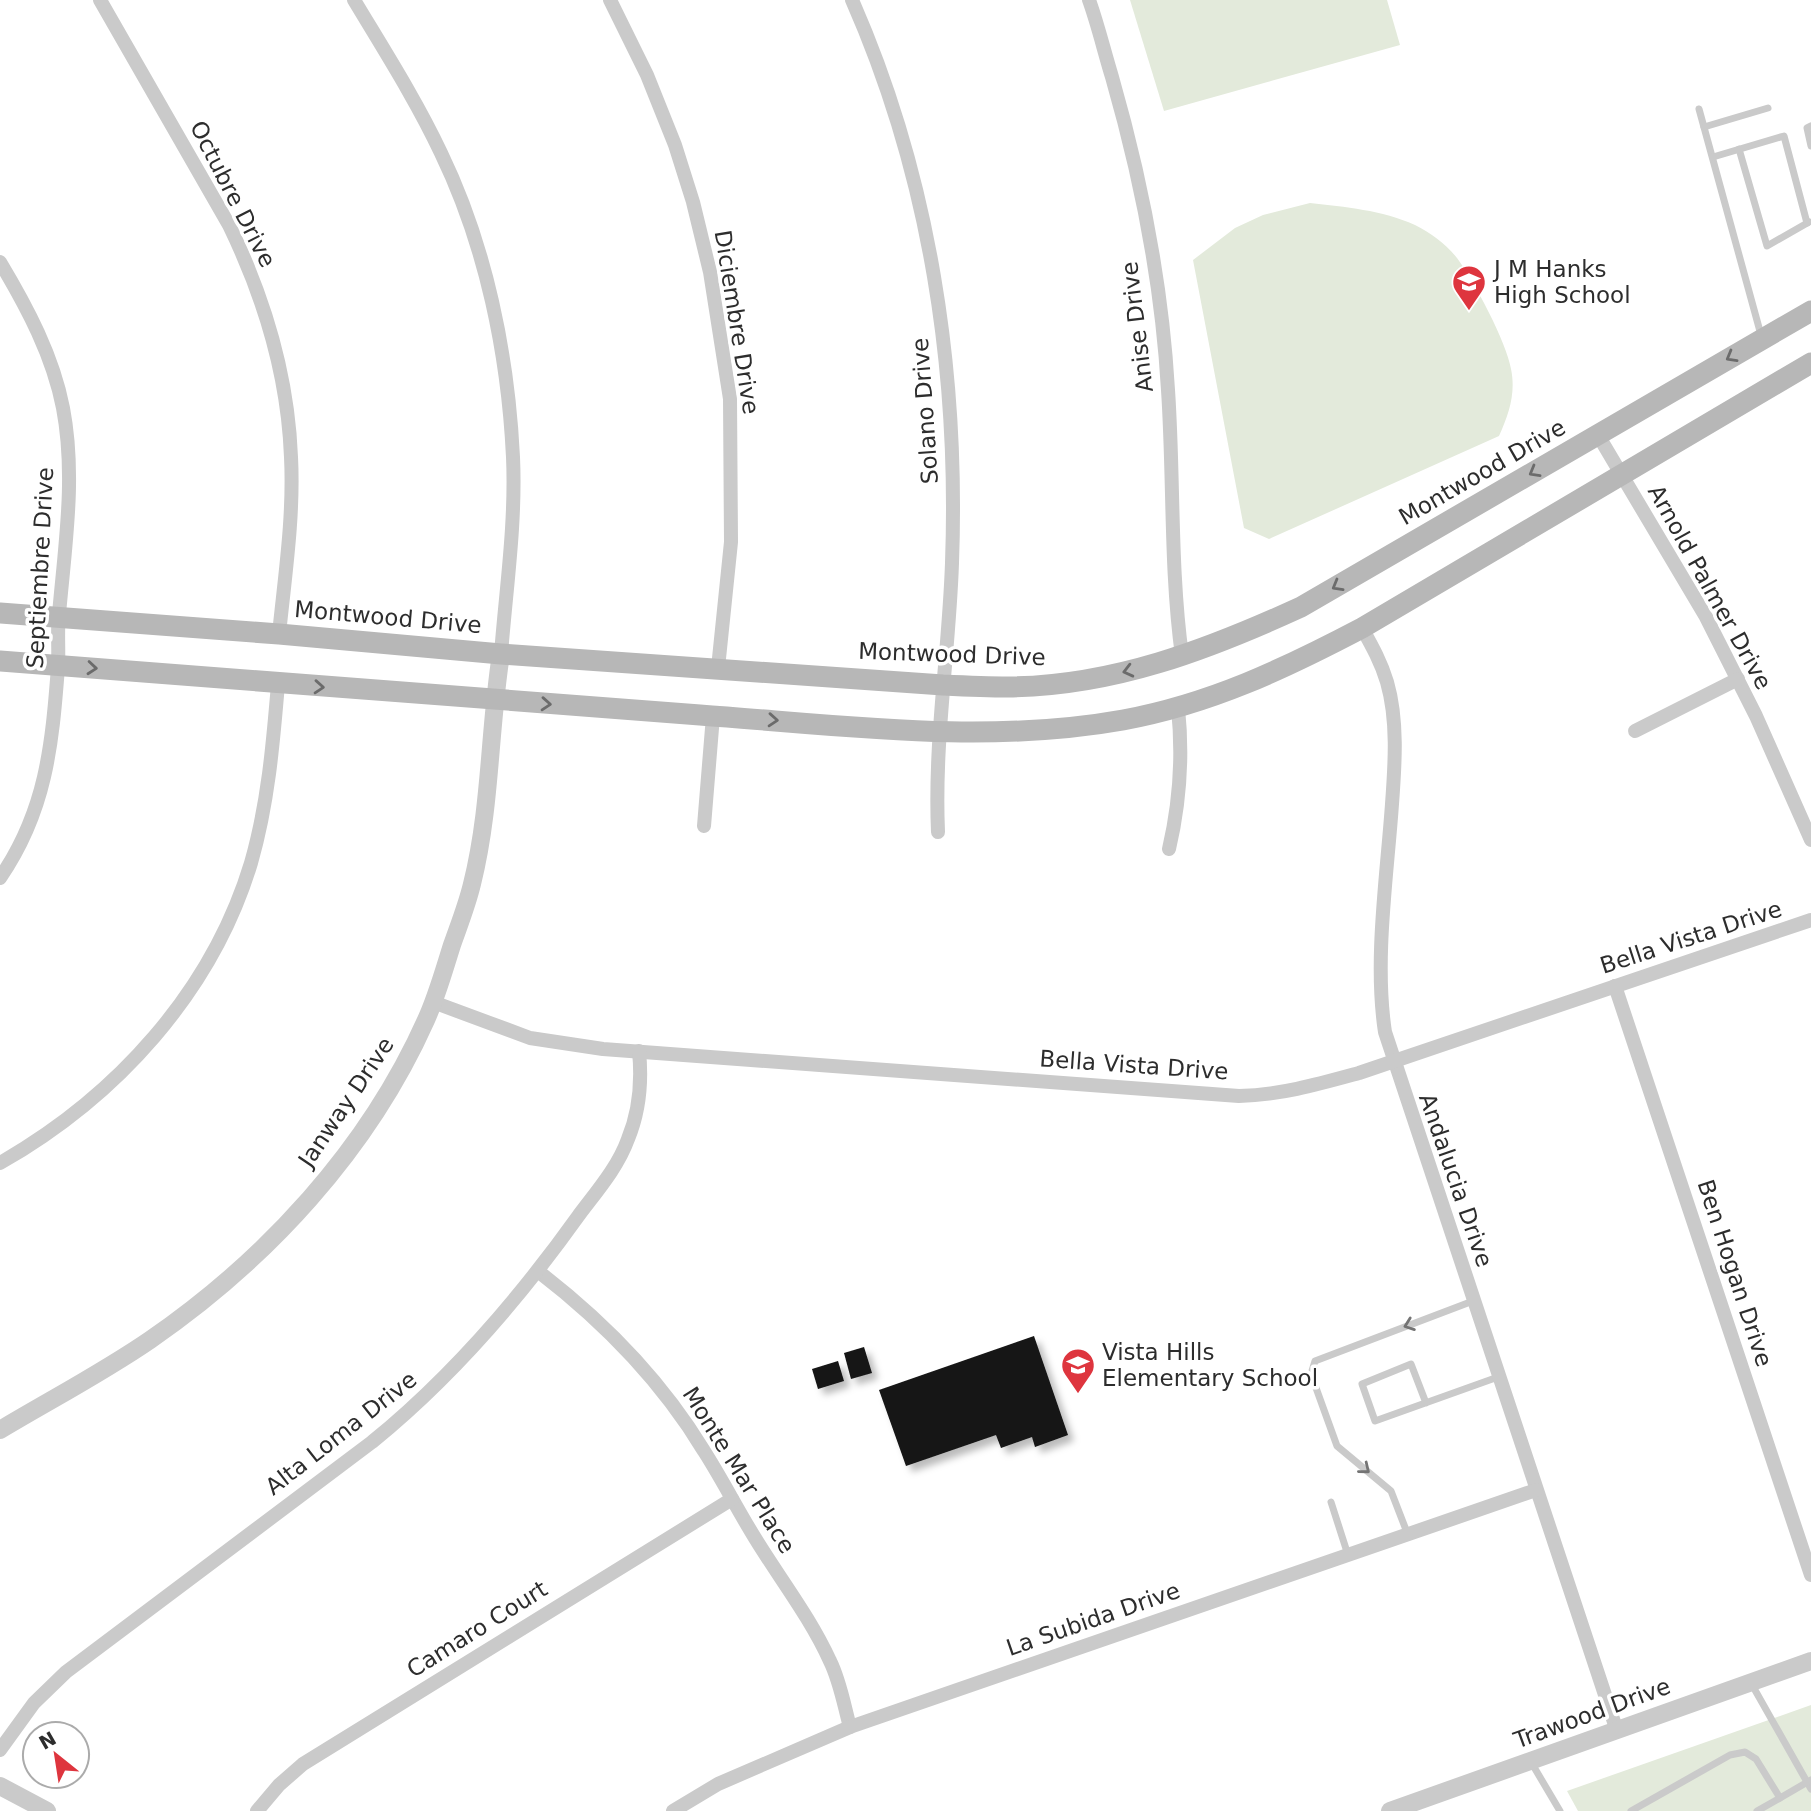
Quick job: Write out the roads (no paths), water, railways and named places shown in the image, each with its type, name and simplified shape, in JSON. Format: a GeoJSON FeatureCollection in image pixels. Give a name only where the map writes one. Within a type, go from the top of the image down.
{"type":"FeatureCollection","features":[{"type":"Feature","properties":{"kind":"main road","name":"Montwood Drive"},"geometry":{"type":"LineString","coordinates":[[0,613],[501,654],[943,685],[1008,687],[1057,684],[1101,677],[1182,656],[1230,640],[1301,607],[1811,311]]}},
{"type":"Feature","properties":{"kind":"main road"},"geometry":{"type":"LineString","coordinates":[[0,661],[494,701],[939,732],[1044,730],[1121,720],[1178,708],[1228,692],[1309,656],[1362,628],[1811,363]]}},
{"type":"Feature","properties":{"kind":"street","name":"Octubre Drive"},"geometry":{"type":"LineString","coordinates":[[100,0],[229,225],[264,312],[280,370],[291,458],[291,513],[279,634]]}},
{"type":"Feature","properties":{"kind":"street"},"geometry":{"type":"LineString","coordinates":[[354,0],[409,92],[442,155],[466,214],[486,275],[505,376],[513,459],[513,513],[501,654]]}},
{"type":"Feature","properties":{"kind":"street","name":"Diciembre Drive"},"geometry":{"type":"LineString","coordinates":[[610,0],[647,75],[675,145],[693,202],[710,272],[730,399],[731,542],[718,668]]}},
{"type":"Feature","properties":{"kind":"street","name":"Solano Drive"},"geometry":{"type":"LineString","coordinates":[[852,0],[869,38],[897,121],[917,194],[943,325],[954,506],[936,787],[938,832]]}},
{"type":"Feature","properties":{"kind":"street","name":"Anise Drive"},"geometry":{"type":"LineString","coordinates":[[1089,0],[1139,181],[1165,345],[1175,610],[1182,656]]}},
{"type":"Feature","properties":{"kind":"street","name":"Septiembre Drive"},"geometry":{"type":"LineString","coordinates":[[0,262],[37,331],[55,376],[63,408],[70,467],[58,665],[49,752],[42,793],[22,843],[0,878]]}},
{"type":"Feature","properties":{"kind":"street","name":"Arnold Palmer Drive"},"geometry":{"type":"LineString","coordinates":[[1598,435],[1706,617],[1738,679],[1811,841]]}},
{"type":"Feature","properties":{"kind":"street","name":"Andalucia Drive"},"geometry":{"type":"LineString","coordinates":[[1362,628],[1378,657],[1393,711],[1394,783],[1380,979],[1385,1032],[1392,1060],[1617,1731]]}},
{"type":"Feature","properties":{"kind":"street","name":"Janway Drive"},"geometry":{"type":"LineString","coordinates":[[0,1430],[149,1341],[236,1273],[270,1243],[357,1138],[412,1049],[433,1002],[472,887],[485,825],[494,735],[494,701],[501,654]]}},
{"type":"Feature","properties":{"kind":"street"},"geometry":{"type":"LineString","coordinates":[[1635,731],[1738,679]]}},
{"type":"Feature","properties":{"kind":"street"},"geometry":{"type":"LineString","coordinates":[[0,1163],[75,1112],[118,1077],[142,1053],[201,971],[235,907],[250,863],[269,779],[278,684]]}},
{"type":"Feature","properties":{"kind":"street"},"geometry":{"type":"LineString","coordinates":[[1169,849],[1181,772],[1178,708]]}},
{"type":"Feature","properties":{"kind":"street"},"geometry":{"type":"LineString","coordinates":[[705,826],[713,716]]}},
{"type":"Feature","properties":{"kind":"street","name":"Bella Vista Drive"},"geometry":{"type":"LineString","coordinates":[[433,1002],[530,1038],[591,1047],[1239,1096],[1267,1095],[1308,1087],[1392,1060],[1811,920]]}},
{"type":"Feature","properties":{"kind":"street","name":"Ben Hogan Drive"},"geometry":{"type":"LineString","coordinates":[[1615,986],[1811,1575]]}},
{"type":"Feature","properties":{"kind":"street","name":"Alta Loma Drive"},"geometry":{"type":"LineString","coordinates":[[0,1750],[34,1703],[66,1672],[372,1442],[413,1409],[445,1378],[539,1272],[616,1164],[628,1141],[640,1095],[639,1051]]}},
{"type":"Feature","properties":{"kind":"street","name":"Monte Mar Place"},"geometry":{"type":"LineString","coordinates":[[539,1272],[611,1332],[673,1404],[815,1632],[832,1664],[850,1727]]}},
{"type":"Feature","properties":{"kind":"street","name":"La Subida Drive"},"geometry":{"type":"LineString","coordinates":[[673,1811],[718,1784],[850,1727],[1536,1490]]}},
{"type":"Feature","properties":{"kind":"street","name":"Camaro Court"},"geometry":{"type":"LineString","coordinates":[[257,1811],[303,1764],[732,1499]]}},
{"type":"Feature","properties":{"kind":"street","name":"Trawood Drive"},"geometry":{"type":"LineString","coordinates":[[1390,1811],[1811,1661]]}},
{"type":"Feature","properties":{"kind":"street"},"geometry":{"type":"LineString","coordinates":[[0,1786],[47,1811]]}},
{"type":"Feature","properties":{"kind":"lane"},"geometry":{"type":"LineString","coordinates":[[1704,127],[1768,108]]}},
{"type":"Feature","properties":{"kind":"lane"},"geometry":{"type":"LineString","coordinates":[[1699,109],[1762,339]]}},
{"type":"Feature","properties":{"kind":"lane"},"geometry":{"type":"LineString","coordinates":[[1811,126],[1807,128],[1811,146]]}},
{"type":"Feature","properties":{"kind":"lane"},"geometry":{"type":"LineString","coordinates":[[1713,157],[1739,149],[1784,136],[1809,222],[1767,246],[1739,149]]}},
{"type":"Feature","properties":{"kind":"lane"},"geometry":{"type":"LineString","coordinates":[[1408,1535],[1391,1491],[1337,1446],[1311,1374],[1315,1361],[1473,1301]]}},
{"type":"Feature","properties":{"kind":"lane"},"geometry":{"type":"LineString","coordinates":[[1426,1403],[1411,1364],[1362,1384],[1375,1420],[1426,1403],[1499,1377]]}},
{"type":"Feature","properties":{"kind":"lane"},"geometry":{"type":"LineString","coordinates":[[1331,1502],[1348,1555]]}},
{"type":"Feature","properties":{"kind":"lane"},"geometry":{"type":"LineString","coordinates":[[1750,1683],[1810,1784],[1757,1811]]}},
{"type":"Feature","properties":{"kind":"lane"},"geometry":{"type":"LineString","coordinates":[[1631,1811],[1730,1755],[1745,1752],[1756,1759],[1780,1798]]}},
{"type":"Feature","properties":{"kind":"lane"},"geometry":{"type":"LineString","coordinates":[[1531,1761],[1560,1811]]}},
{"type":"Feature","properties":{"kind":"place","name":"J M Hanks High School"},"geometry":{"type":"Point","coordinates":[1469,312]}},
{"type":"Feature","properties":{"kind":"place","name":"Vista Hills Elementary School"},"geometry":{"type":"Point","coordinates":[1078,1395]}}]}
